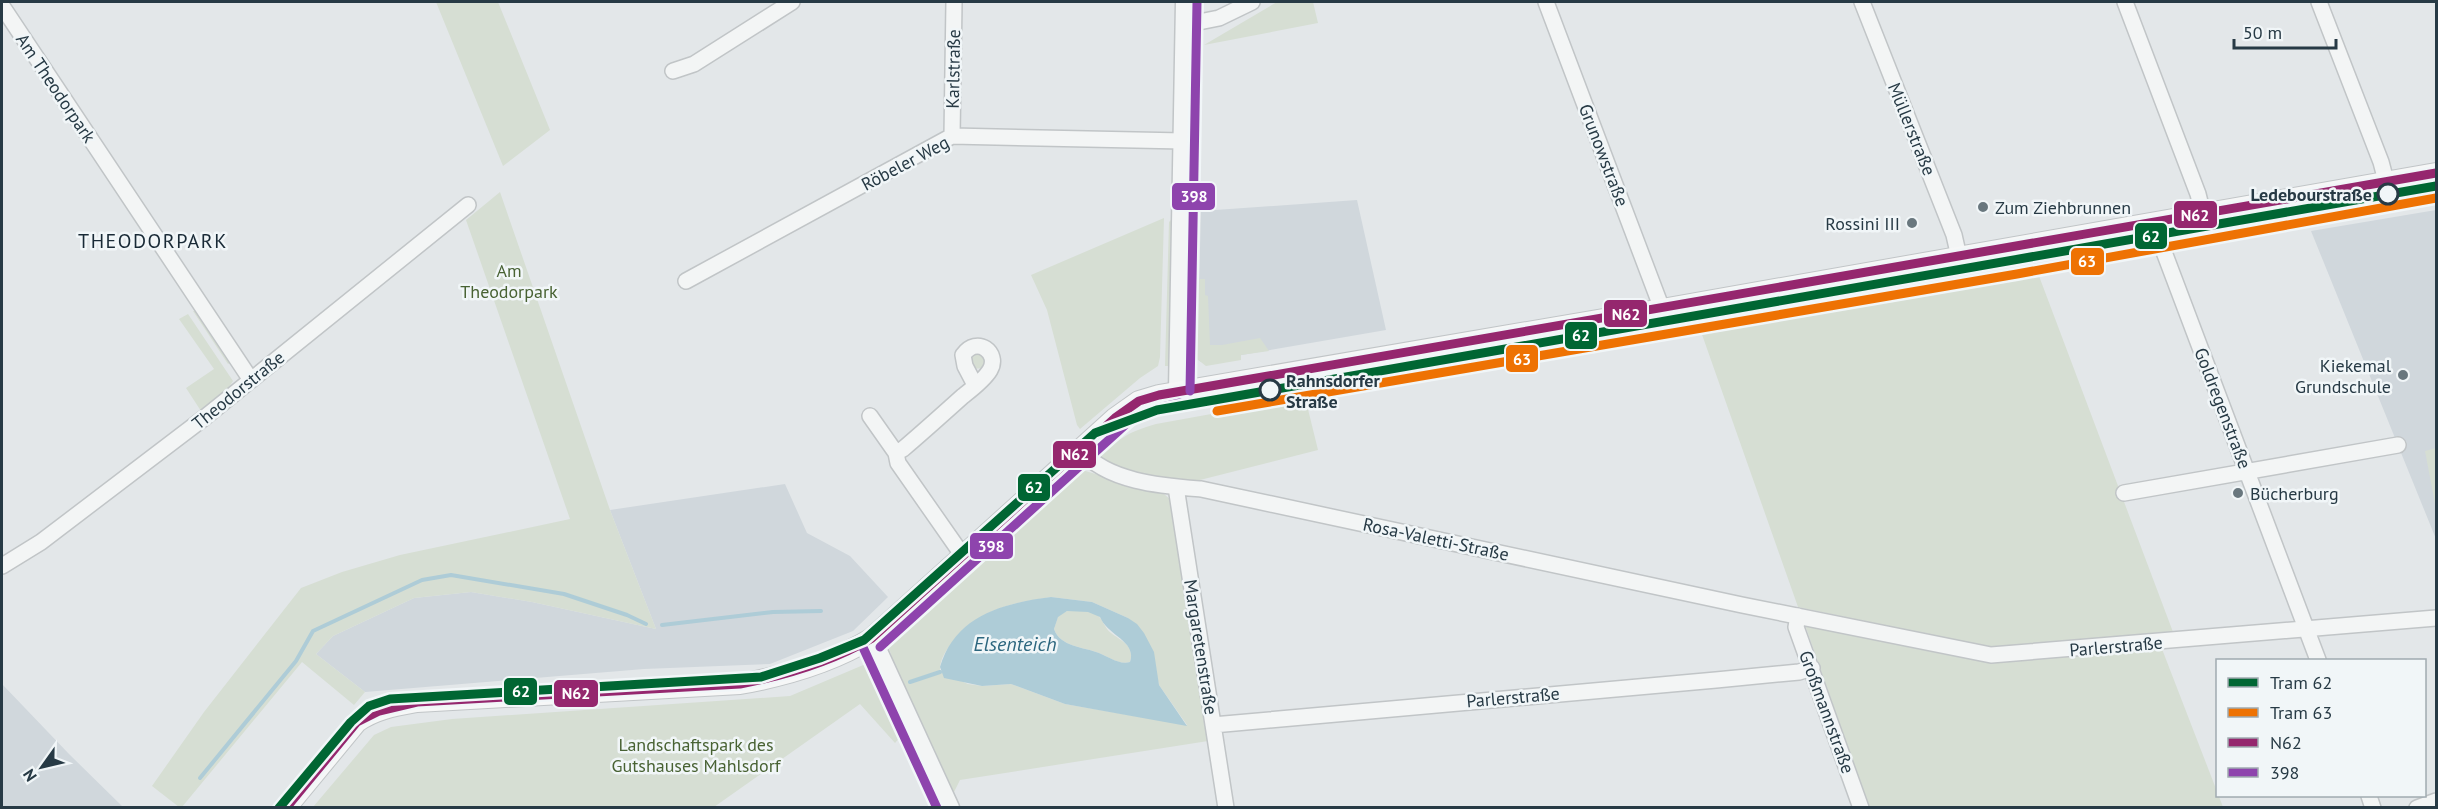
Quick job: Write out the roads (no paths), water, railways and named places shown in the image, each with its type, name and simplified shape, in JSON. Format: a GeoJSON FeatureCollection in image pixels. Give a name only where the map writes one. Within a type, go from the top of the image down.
{"type":"FeatureCollection","features":[{"type":"Feature","properties":{"kind":"main road"},"geometry":{"type":"LineString","coordinates":[[286,807],[357,722],[371,712],[386,707],[417,702],[740,684],[771,679],[846,652],[873,638],[1128,407],[1159,395],[1662,309],[2436,172]]}},
{"type":"Feature","properties":{"kind":"street"},"geometry":{"type":"LineString","coordinates":[[673,70],[693,64],[792,2]]}},
{"type":"Feature","properties":{"kind":"street","name":"Karlstraße"},"geometry":{"type":"LineString","coordinates":[[952,136],[954,2]]}},
{"type":"Feature","properties":{"kind":"street"},"geometry":{"type":"LineString","coordinates":[[1178,391],[1185,2]]}},
{"type":"Feature","properties":{"kind":"street"},"geometry":{"type":"LineString","coordinates":[[1184,26],[1219,18],[1252,2]]}},
{"type":"Feature","properties":{"kind":"street","name":"Grunowstraße"},"geometry":{"type":"LineString","coordinates":[[1546,2],[1662,309]]}},
{"type":"Feature","properties":{"kind":"street","name":"Müllerstraße"},"geometry":{"type":"LineString","coordinates":[[1862,2],[1954,235],[1959,257]]}},
{"type":"Feature","properties":{"kind":"street"},"geometry":{"type":"LineString","coordinates":[[2125,2],[2198,194],[2203,214]]}},
{"type":"Feature","properties":{"kind":"street"},"geometry":{"type":"LineString","coordinates":[[2319,2],[2381,162],[2386,182]]}},
{"type":"Feature","properties":{"kind":"street","name":"Am Theodorpark"},"geometry":{"type":"LineString","coordinates":[[2,6],[250,380]]}},
{"type":"Feature","properties":{"kind":"street","name":"Röbeler Weg"},"geometry":{"type":"LineString","coordinates":[[686,281],[952,136],[1183,141]]}},
{"type":"Feature","properties":{"kind":"street","name":"Theodorstraße"},"geometry":{"type":"LineString","coordinates":[[2,566],[41,542],[250,380],[468,205]]}},
{"type":"Feature","properties":{"kind":"street","name":"Goldregenstraße"},"geometry":{"type":"LineString","coordinates":[[2155,222],[2161,244],[2318,659]]}},
{"type":"Feature","properties":{"kind":"street"},"geometry":{"type":"LineString","coordinates":[[896,453],[975,386]]}},
{"type":"Feature","properties":{"kind":"street"},"geometry":{"type":"LineString","coordinates":[[870,416],[896,453],[898,463],[963,556]]}},
{"type":"Feature","properties":{"kind":"street"},"geometry":{"type":"LineString","coordinates":[[2124,493],[2398,445]]}},
{"type":"Feature","properties":{"kind":"street","name":"Rosa-Valetti-Straße"},"geometry":{"type":"LineString","coordinates":[[1081,450],[1090,461],[1131,478],[1176,487],[1201,489],[1798,616]]}},
{"type":"Feature","properties":{"kind":"street","name":"Margaretenstraße"},"geometry":{"type":"LineString","coordinates":[[1176,487],[1226,807]]}},
{"type":"Feature","properties":{"kind":"street","name":"Parlerstraße"},"geometry":{"type":"LineString","coordinates":[[1798,616],[1991,655],[2436,618]]}},
{"type":"Feature","properties":{"kind":"street","name":"Großmannstraße"},"geometry":{"type":"LineString","coordinates":[[1798,616],[1796,627],[1860,807]]}},
{"type":"Feature","properties":{"kind":"street"},"geometry":{"type":"LineString","coordinates":[[873,638],[950,807]]}},
{"type":"Feature","properties":{"kind":"street","name":"Parlerstraße"},"geometry":{"type":"LineString","coordinates":[[1214,725],[1716,680],[1799,672],[1812,668]]}},
{"type":"Feature","properties":{"kind":"street"},"geometry":{"type":"LineString","coordinates":[[2417,807],[2436,801]]}},
{"type":"Feature","properties":{"kind":"water","name":"Elsenteich"},"geometry":{"type":"Polygon","coordinates":[[[1051,597],[1092,602],[1137,624],[1154,652],[1159,685],[1187,726],[1065,704],[1011,684],[982,686],[944,678],[940,667],[947,649],[969,624],[999,608],[1051,597]],[[1067,611],[1058,617],[1054,629],[1061,640],[1118,662],[1130,662],[1131,655],[1126,644],[1104,624],[1100,617],[1088,612],[1067,611]]]}},
{"type":"Feature","properties":{"kind":"waterway"},"geometry":{"type":"LineString","coordinates":[[200,778],[296,661],[313,631],[422,580],[451,575],[564,594],[627,615],[646,624]]}},
{"type":"Feature","properties":{"kind":"waterway"},"geometry":{"type":"LineString","coordinates":[[662,625],[773,612],[821,611]]}},
{"type":"Feature","properties":{"kind":"waterway"},"geometry":{"type":"LineString","coordinates":[[910,682],[940,672]]}},
{"type":"Feature","properties":{"kind":"tram line","name":"62"},"geometry":{"type":"LineString","coordinates":[[279,808],[351,722],[369,706],[390,699],[761,677],[820,658],[864,640],[1095,433],[1157,410],[2436,186]]}},
{"type":"Feature","properties":{"kind":"tram line","name":"63"},"geometry":{"type":"LineString","coordinates":[[1217,411],[2017,274],[2436,198]]}},
{"type":"Feature","properties":{"kind":"place","name":"Ledebourstraße"},"geometry":{"type":"Point","coordinates":[2388,194]}},
{"type":"Feature","properties":{"kind":"place","name":"Zum Ziehbrunnen"},"geometry":{"type":"Point","coordinates":[1983,207]}},
{"type":"Feature","properties":{"kind":"place","name":"Rossini III"},"geometry":{"type":"Point","coordinates":[1912,223]}},
{"type":"Feature","properties":{"kind":"place","name":"Kiekemal Grundschule"},"geometry":{"type":"Point","coordinates":[2403,375]}},
{"type":"Feature","properties":{"kind":"place","name":"Rahnsdorfer Straße"},"geometry":{"type":"Point","coordinates":[1270,390]}},
{"type":"Feature","properties":{"kind":"place","name":"Bücherburg"},"geometry":{"type":"Point","coordinates":[2238,493]}},
{"type":"Feature","properties":{"kind":"district","name":"THEODORPARK"},"geometry":{"type":"Point","coordinates":[153,241]}},
{"type":"Feature","properties":{"kind":"park label","name":"Landschaftspark des Gutshauses Mahlsdorf"},"geometry":{"type":"Point","coordinates":[696,754]}}]}
